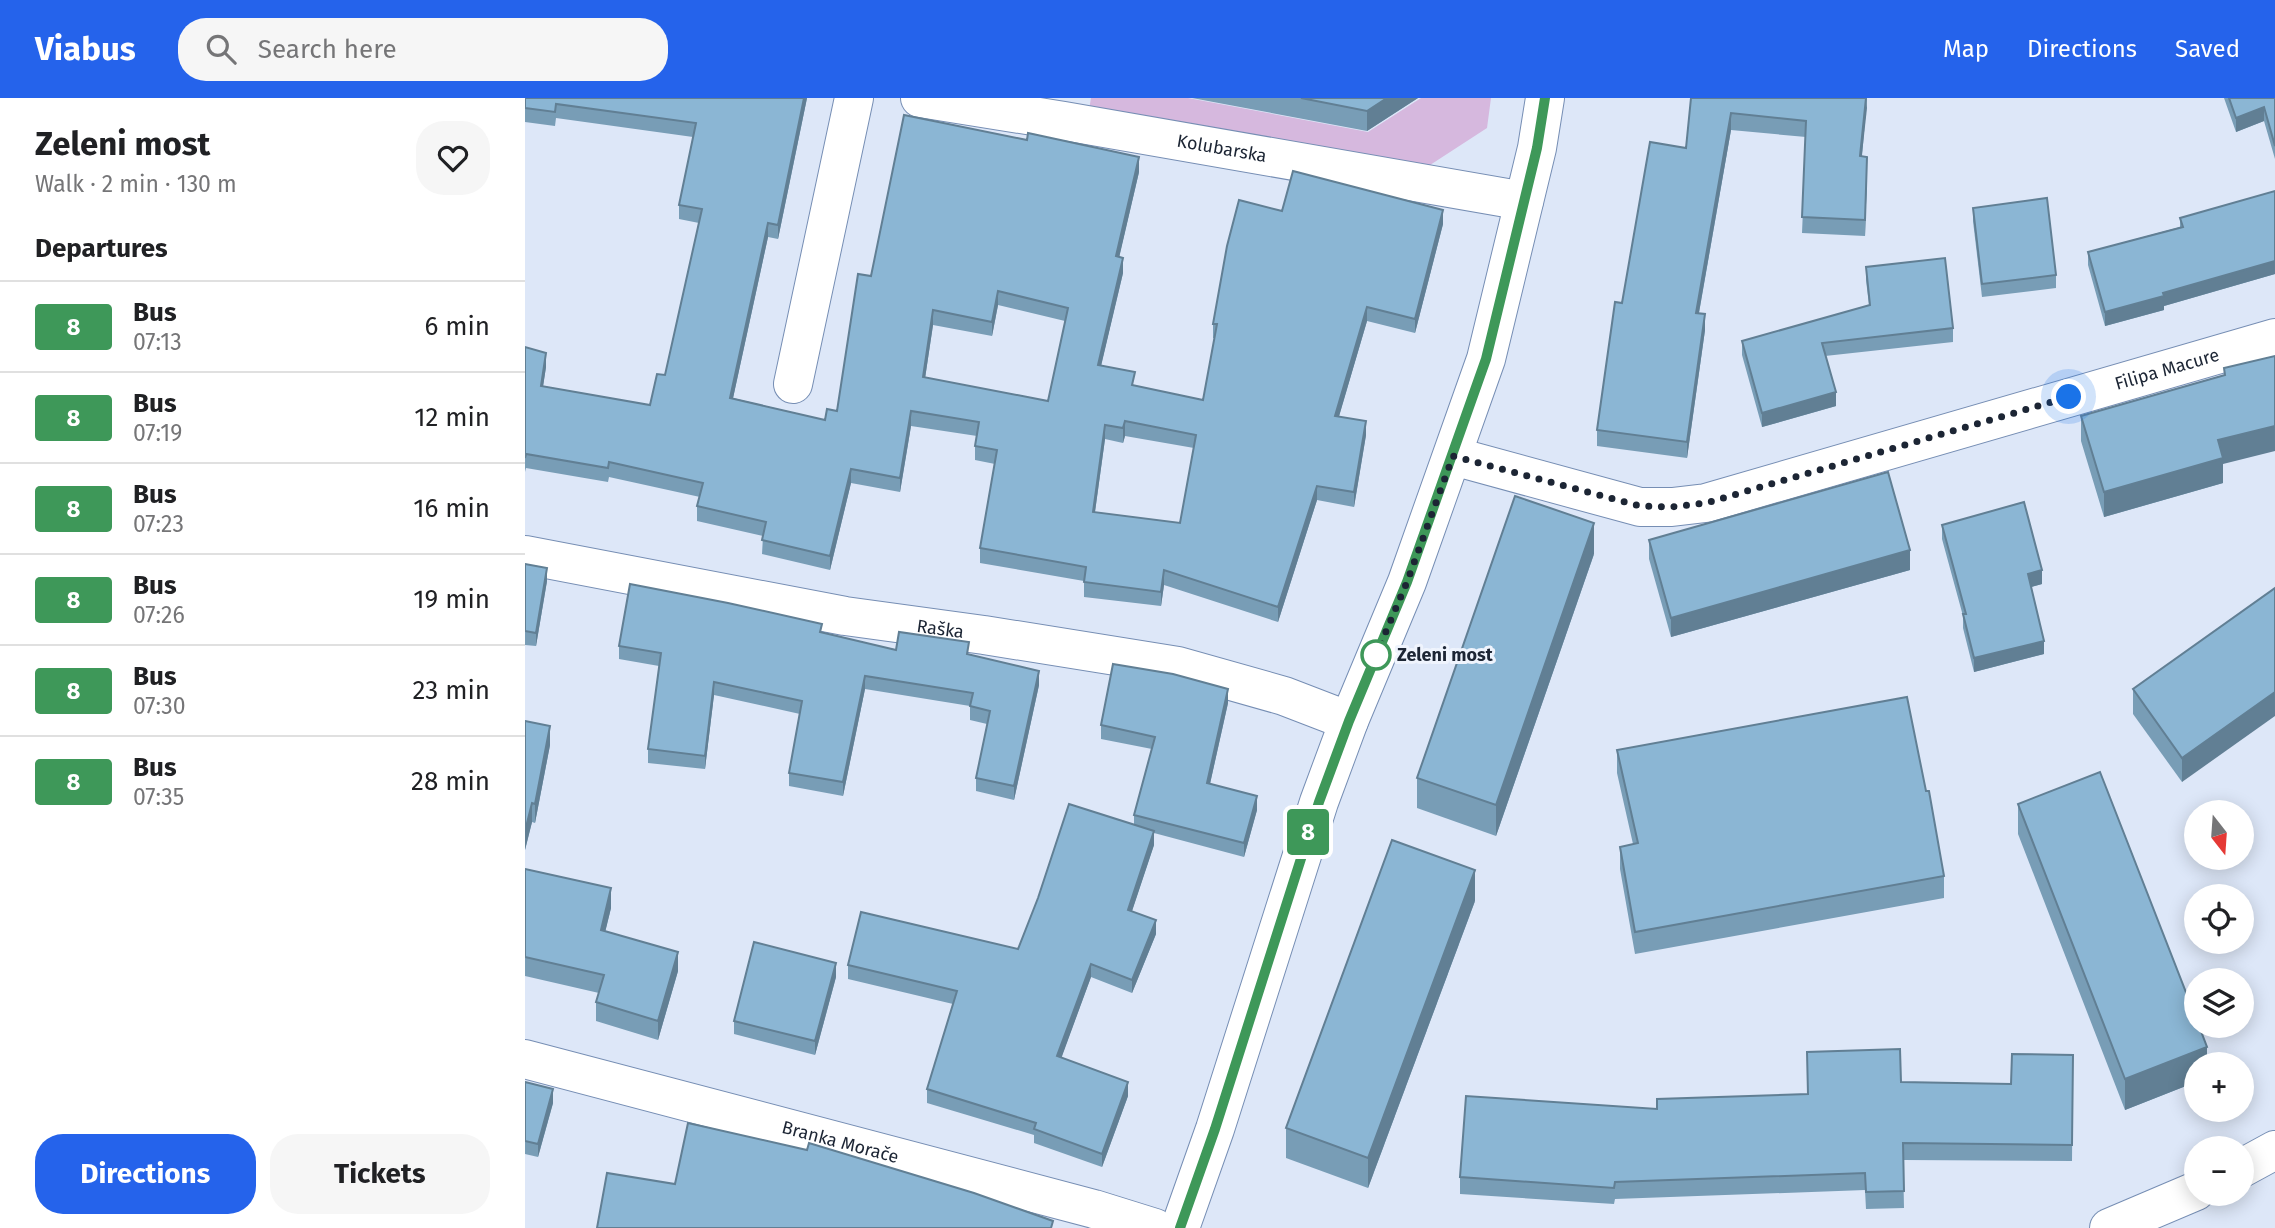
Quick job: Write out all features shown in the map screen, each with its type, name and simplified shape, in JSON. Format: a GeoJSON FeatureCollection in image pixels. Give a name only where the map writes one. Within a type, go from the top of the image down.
{"type":"FeatureCollection","features":[{"type":"Feature","properties":{"kind":"street"},"geometry":{"type":"LineString","coordinates":[[793,384],[854,98]]}},
{"type":"Feature","properties":{"kind":"street","name":"Kolubarska"},"geometry":{"type":"LineString","coordinates":[[920,98],[1524,201]]}},
{"type":"Feature","properties":{"kind":"street"},"geometry":{"type":"LineString","coordinates":[[1180,1228],[1215,1129],[1307,838],[1349,721],[1407,582],[1486,359],[1537,148],[1545,98]]}},
{"type":"Feature","properties":{"kind":"street","name":"Filipa Macure"},"geometry":{"type":"LineString","coordinates":[[1453,456],[1640,506],[1671,507],[1706,503],[2275,338]]}},
{"type":"Feature","properties":{"kind":"street","name":"Raška"},"geometry":{"type":"LineString","coordinates":[[525,555],[845,616],[1178,666],[1284,696],[1349,721]]}},
{"type":"Feature","properties":{"kind":"street","name":"Branka Morače"},"geometry":{"type":"LineString","coordinates":[[525,1059],[1094,1209],[1154,1228]]}},
{"type":"Feature","properties":{"kind":"street"},"geometry":{"type":"LineString","coordinates":[[2254,1161],[2275,1150]]}},
{"type":"Feature","properties":{"kind":"street"},"geometry":{"type":"LineString","coordinates":[[2109,1228],[2184,1196]]}},
{"type":"Feature","properties":{"kind":"shaded area"},"geometry":{"type":"Polygon","coordinates":[[[1091,98],[1188,98],[1368,132],[1421,98],[1491,98],[1487,128],[1427,167],[1089,110],[1091,98]]]}},
{"type":"Feature","properties":{"kind":"building"},"geometry":{"type":"Polygon","coordinates":[[[525,98],[804,98],[778,225],[768,223],[730,398],[825,420],[827,409],[837,411],[858,274],[871,276],[904,115],[1027,140],[1028,133],[1139,157],[1116,256],[1123,258],[1098,365],[1135,372],[1132,385],[1203,400],[1217,324],[1213,324],[1227,246],[1239,200],[1282,211],[1293,171],[1443,210],[1415,319],[1367,307],[1335,416],[1366,421],[1354,492],[1317,486],[1278,607],[1164,570],[1161,592],[1084,582],[1086,567],[980,548],[997,450],[975,446],[979,422],[911,411],[900,478],[851,469],[830,556],[762,540],[766,522],[697,506],[703,483],[609,462],[608,468],[526,454],[525,458],[525,347],[546,353],[541,386],[650,405],[657,374],[665,375],[702,209],[679,205],[696,123],[556,104],[555,112],[525,108],[525,98]],[[998,291],[992,322],[933,310],[923,377],[1048,401],[1068,308],[998,291]],[[1125,421],[1123,428],[1105,425],[1093,512],[1180,523],[1196,435],[1125,421]]]}},
{"type":"Feature","properties":{"kind":"building"},"geometry":{"type":"Polygon","coordinates":[[[1301,98],[1387,98],[1367,111],[1301,98]]]}},
{"type":"Feature","properties":{"kind":"building"},"geometry":{"type":"Polygon","coordinates":[[[1691,98],[1866,98],[1860,156],[1867,157],[1865,220],[1802,217],[1806,121],[1731,113],[1696,313],[1705,314],[1687,442],[1597,430],[1615,302],[1622,303],[1650,142],[1686,148],[1691,98]]]}},
{"type":"Feature","properties":{"kind":"building"},"geometry":{"type":"Polygon","coordinates":[[[2229,98],[2275,98],[2275,146],[2264,107],[2236,118],[2229,98]]]}},
{"type":"Feature","properties":{"kind":"building"},"geometry":{"type":"Polygon","coordinates":[[[2275,191],[2275,261],[2105,312],[2088,252],[2183,227],[2180,218],[2275,191]]]}},
{"type":"Feature","properties":{"kind":"building"},"geometry":{"type":"Polygon","coordinates":[[[2047,198],[2056,275],[1982,284],[1973,208],[2047,198]]]}},
{"type":"Feature","properties":{"kind":"building"},"geometry":{"type":"Polygon","coordinates":[[[1945,258],[1953,328],[1822,343],[1836,392],[1762,413],[1742,341],[1870,305],[1866,267],[1945,258]]]}},
{"type":"Feature","properties":{"kind":"building"},"geometry":{"type":"Polygon","coordinates":[[[2275,356],[2275,426],[2218,440],[2223,458],[2104,492],[2081,416],[2225,375],[2224,368],[2275,356]]]}},
{"type":"Feature","properties":{"kind":"building"},"geometry":{"type":"Polygon","coordinates":[[[1888,472],[1910,550],[1671,618],[1649,540],[1888,472]]]}},
{"type":"Feature","properties":{"kind":"building"},"geometry":{"type":"Polygon","coordinates":[[[1515,496],[1594,523],[1496,805],[1417,778],[1515,496]]]}},
{"type":"Feature","properties":{"kind":"building"},"geometry":{"type":"Polygon","coordinates":[[[2024,502],[2042,570],[2028,574],[2044,641],[1974,658],[1963,614],[1966,614],[1942,525],[2024,502]]]}},
{"type":"Feature","properties":{"kind":"building"},"geometry":{"type":"Polygon","coordinates":[[[525,564],[547,568],[536,633],[525,631],[525,564]]]}},
{"type":"Feature","properties":{"kind":"building"},"geometry":{"type":"Polygon","coordinates":[[[630,584],[822,624],[820,632],[896,650],[899,632],[969,642],[967,654],[1039,671],[1014,786],[976,778],[990,711],[970,706],[973,693],[865,676],[843,782],[789,773],[802,701],[714,682],[705,756],[648,749],[661,653],[619,646],[630,584]]]}},
{"type":"Feature","properties":{"kind":"building"},"geometry":{"type":"Polygon","coordinates":[[[2275,588],[2275,692],[2182,758],[2133,689],[2275,588]]]}},
{"type":"Feature","properties":{"kind":"building"},"geometry":{"type":"Polygon","coordinates":[[[1113,664],[1173,674],[1228,689],[1207,783],[1257,796],[1244,843],[1134,815],[1155,737],[1101,725],[1113,664]]]}},
{"type":"Feature","properties":{"kind":"building"},"geometry":{"type":"Polygon","coordinates":[[[1907,697],[1926,791],[1929,791],[1944,876],[1635,932],[1620,847],[1638,843],[1617,750],[1907,697]]]}},
{"type":"Feature","properties":{"kind":"building"},"geometry":{"type":"Polygon","coordinates":[[[525,721],[550,726],[535,804],[532,803],[525,831],[525,721]]]}},
{"type":"Feature","properties":{"kind":"building"},"geometry":{"type":"Polygon","coordinates":[[[2100,772],[2184,987],[2184,1038],[2204,1038],[2207,1047],[2194,1052],[2184,1052],[2184,1056],[2125,1079],[2018,804],[2100,772]]]}},
{"type":"Feature","properties":{"kind":"building"},"geometry":{"type":"Polygon","coordinates":[[[1069,804],[1154,831],[1128,910],[1156,920],[1132,980],[1091,964],[1057,1056],[1128,1082],[1102,1154],[1034,1129],[1036,1123],[927,1089],[957,991],[848,965],[861,912],[1018,949],[1069,804]]]}},
{"type":"Feature","properties":{"kind":"building"},"geometry":{"type":"Polygon","coordinates":[[[1392,840],[1475,870],[1368,1158],[1286,1128],[1392,840]]]}},
{"type":"Feature","properties":{"kind":"building"},"geometry":{"type":"Polygon","coordinates":[[[525,869],[611,888],[601,930],[678,952],[658,1021],[596,1002],[604,975],[525,957],[525,869]]]}},
{"type":"Feature","properties":{"kind":"building"},"geometry":{"type":"Polygon","coordinates":[[[754,942],[836,963],[815,1041],[734,1021],[754,942]]]}},
{"type":"Feature","properties":{"kind":"building"},"geometry":{"type":"Polygon","coordinates":[[[1900,1049],[1901,1082],[2011,1084],[2012,1054],[2073,1055],[2072,1145],[1903,1143],[1904,1191],[1866,1192],[1865,1173],[1615,1182],[1614,1188],[1460,1177],[1466,1096],[1657,1109],[1657,1099],[1808,1094],[1807,1052],[1900,1049]]]}},
{"type":"Feature","properties":{"kind":"building"},"geometry":{"type":"Polygon","coordinates":[[[525,1082],[553,1089],[538,1144],[525,1141],[525,1082]]]}},
{"type":"Feature","properties":{"kind":"building"},"geometry":{"type":"Polygon","coordinates":[[[688,1123],[807,1150],[809,1143],[974,1193],[1053,1221],[1051,1228],[597,1228],[607,1173],[675,1184],[688,1123]]]}},
{"type":"Feature","properties":{"kind":"bus line","name":"8"},"geometry":{"type":"LineString","coordinates":[[1180,1228],[1215,1129],[1319,802],[1349,721],[1407,582],[1486,359],[1537,148],[1545,98]]}},
{"type":"Feature","properties":{"kind":"place","name":"Zeleni most"},"geometry":{"type":"Point","coordinates":[1376,655]}},
{"type":"Feature","properties":{"kind":"route"},"geometry":{"type":"LineString","coordinates":[[1376,655],[1407,582],[1453,456],[1640,506],[1671,507],[1706,503],[2069,397]]}}]}
